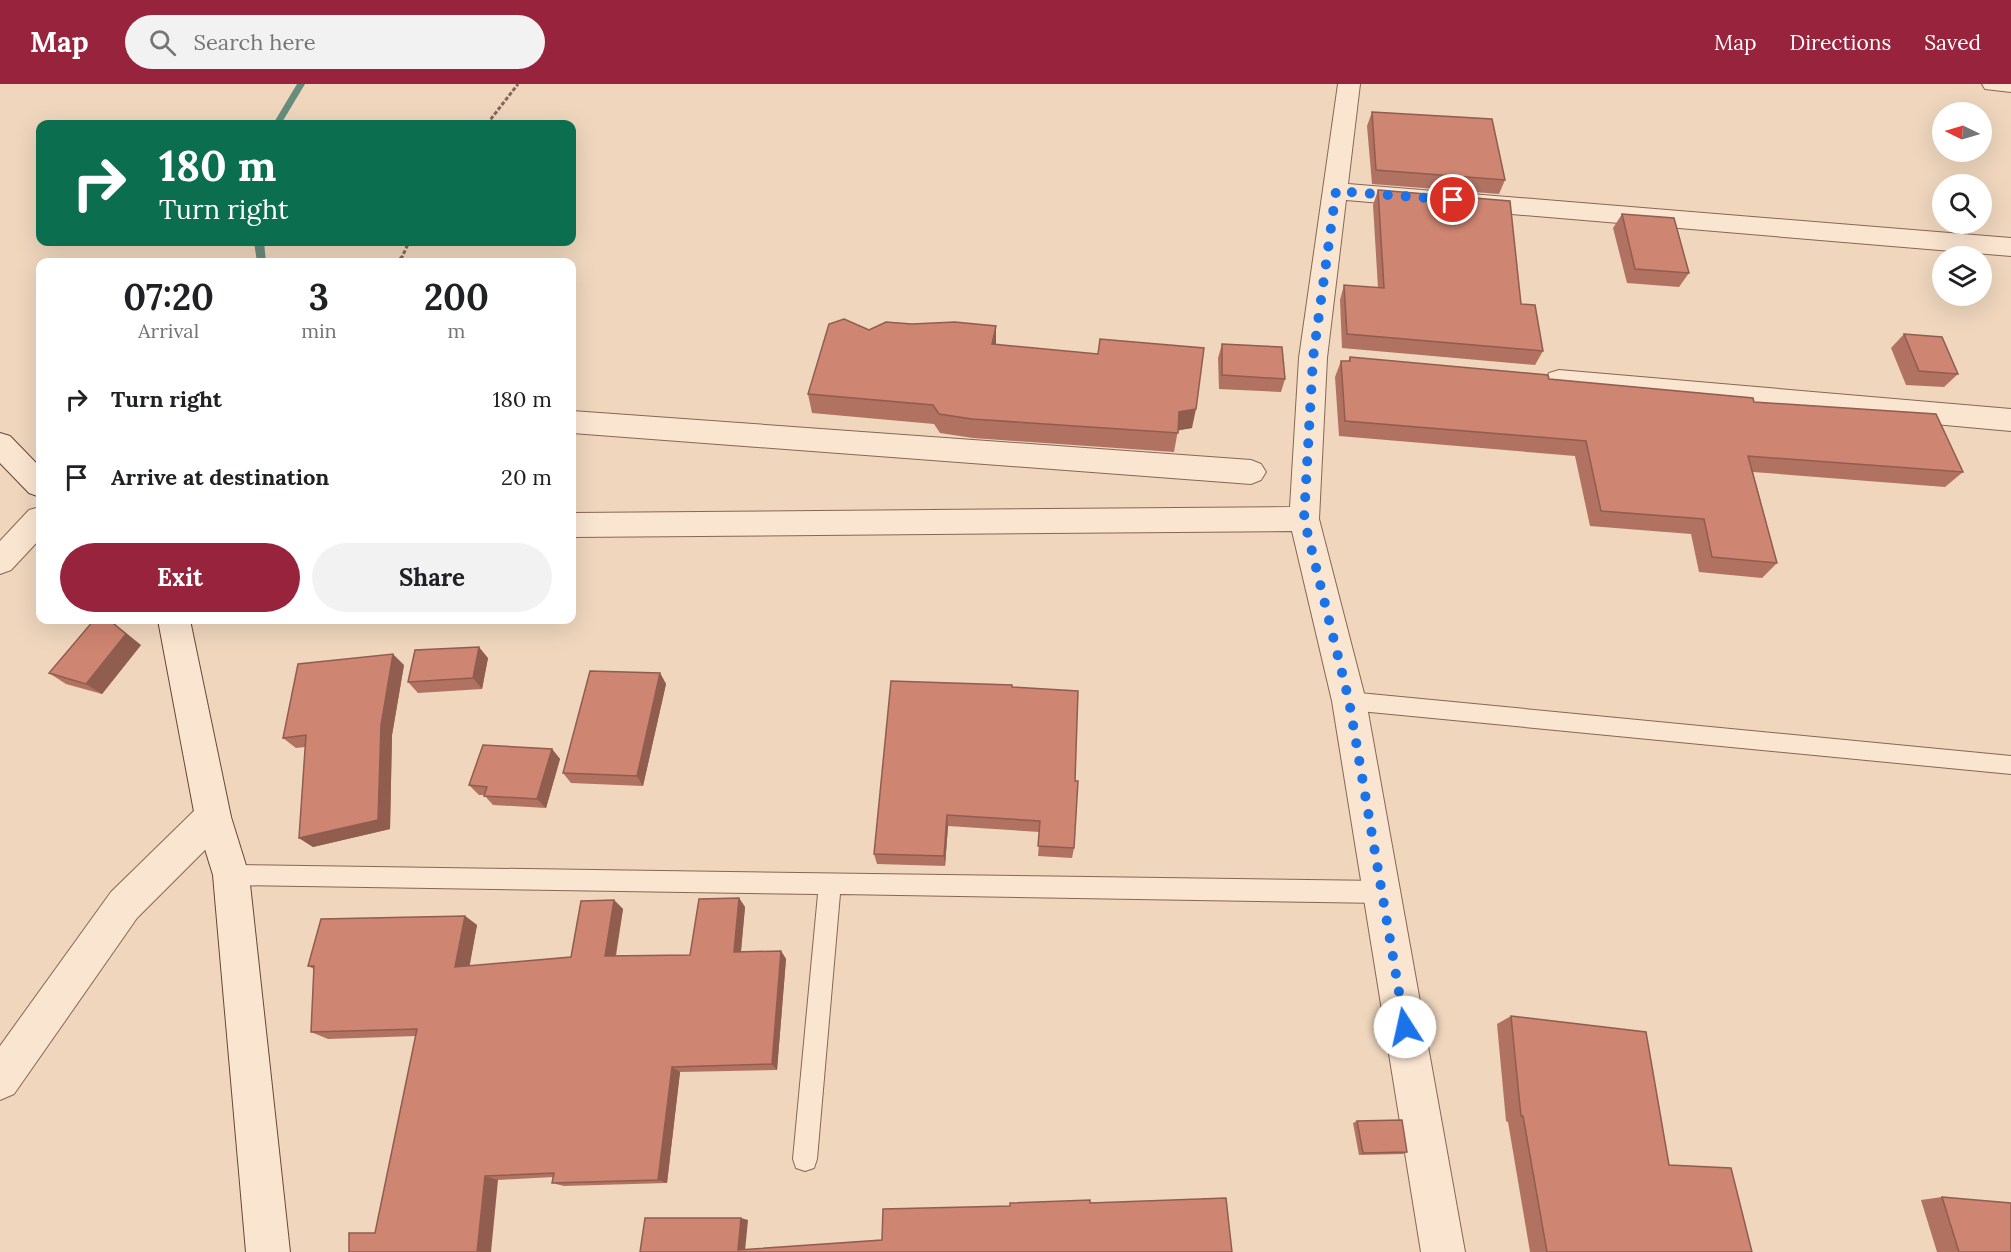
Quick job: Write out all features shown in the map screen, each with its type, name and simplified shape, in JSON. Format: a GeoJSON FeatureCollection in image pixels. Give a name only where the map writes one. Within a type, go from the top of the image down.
{"type":"FeatureCollection","features":[{"type":"Feature","properties":{"kind":"street"},"geometry":{"type":"LineString","coordinates":[[1349,84],[1336,191],[1324,359],[1304,519],[1349,701],[1443,1252]]}},
{"type":"Feature","properties":{"kind":"street"},"geometry":{"type":"LineString","coordinates":[[1993,84],[2011,85]]}},
{"type":"Feature","properties":{"kind":"street"},"geometry":{"type":"LineString","coordinates":[[1336,191],[2011,247]]}},
{"type":"Feature","properties":{"kind":"street"},"geometry":{"type":"LineString","coordinates":[[1538,378],[2011,420]]}},
{"type":"Feature","properties":{"kind":"street"},"geometry":{"type":"LineString","coordinates":[[576,422],[1251,472]]}},
{"type":"Feature","properties":{"kind":"street"},"geometry":{"type":"LineString","coordinates":[[0,444],[36,481]]}},
{"type":"Feature","properties":{"kind":"street"},"geometry":{"type":"LineString","coordinates":[[576,525],[1304,519]]}},
{"type":"Feature","properties":{"kind":"street"},"geometry":{"type":"LineString","coordinates":[[0,561],[36,523]]}},
{"type":"Feature","properties":{"kind":"street"},"geometry":{"type":"LineString","coordinates":[[175,624],[213,817],[231,875],[268,1252]]}},
{"type":"Feature","properties":{"kind":"street"},"geometry":{"type":"LineString","coordinates":[[0,1080],[124,905],[213,817]]}},
{"type":"Feature","properties":{"kind":"lane"},"geometry":{"type":"LineString","coordinates":[[1349,701],[2011,765]]}},
{"type":"Feature","properties":{"kind":"lane"},"geometry":{"type":"LineString","coordinates":[[231,875],[1382,892]]}},
{"type":"Feature","properties":{"kind":"lane"},"geometry":{"type":"LineString","coordinates":[[805,1159],[830,884]]}},
{"type":"Feature","properties":{"kind":"path"},"geometry":{"type":"LineString","coordinates":[[490,120],[518,84]]}},
{"type":"Feature","properties":{"kind":"building"},"geometry":{"type":"Polygon","coordinates":[[[1372,112],[1492,119],[1505,180],[1376,170],[1372,112]]]}},
{"type":"Feature","properties":{"kind":"building"},"geometry":{"type":"Polygon","coordinates":[[[1378,190],[1510,201],[1521,304],[1535,305],[1543,351],[1347,334],[1344,285],[1384,288],[1378,190]]]}},
{"type":"Feature","properties":{"kind":"building"},"geometry":{"type":"Polygon","coordinates":[[[1622,214],[1674,218],[1689,273],[1635,269],[1622,214]]]}},
{"type":"Feature","properties":{"kind":"building"},"geometry":{"type":"Polygon","coordinates":[[[844,319],[869,330],[886,322],[912,324],[955,322],[996,326],[992,344],[1098,354],[1100,339],[1204,348],[1196,409],[1179,412],[1178,433],[972,419],[939,414],[933,405],[808,394],[829,324],[844,319]]]}},
{"type":"Feature","properties":{"kind":"building"},"geometry":{"type":"Polygon","coordinates":[[[1904,334],[1942,337],[1958,374],[1919,371],[1904,334]]]}},
{"type":"Feature","properties":{"kind":"building"},"geometry":{"type":"Polygon","coordinates":[[[1222,344],[1282,347],[1285,379],[1222,375],[1222,344]]]}},
{"type":"Feature","properties":{"kind":"building"},"geometry":{"type":"Polygon","coordinates":[[[1350,357],[1548,375],[1549,379],[1753,398],[1754,402],[1936,414],[1963,472],[1748,456],[1777,563],[1712,557],[1704,519],[1601,511],[1586,441],[1345,421],[1341,361],[1350,361],[1350,357]]]}},
{"type":"Feature","properties":{"kind":"building"},"geometry":{"type":"Polygon","coordinates":[[[91,624],[114,624],[126,634],[86,684],[49,673],[91,624]]]}},
{"type":"Feature","properties":{"kind":"building"},"geometry":{"type":"Polygon","coordinates":[[[479,647],[473,678],[408,682],[415,650],[479,647]]]}},
{"type":"Feature","properties":{"kind":"building"},"geometry":{"type":"Polygon","coordinates":[[[393,654],[381,725],[378,820],[299,838],[306,735],[283,738],[298,664],[393,654]]]}},
{"type":"Feature","properties":{"kind":"building"},"geometry":{"type":"Polygon","coordinates":[[[590,671],[660,673],[637,776],[563,773],[590,671]]]}},
{"type":"Feature","properties":{"kind":"building"},"geometry":{"type":"Polygon","coordinates":[[[891,681],[1012,685],[1012,687],[1078,691],[1075,781],[1078,781],[1074,848],[1038,846],[1040,821],[947,815],[944,856],[874,854],[891,681]]]}},
{"type":"Feature","properties":{"kind":"building"},"geometry":{"type":"Polygon","coordinates":[[[483,745],[552,749],[537,799],[484,796],[487,787],[469,785],[483,745]]]}},
{"type":"Feature","properties":{"kind":"building"},"geometry":{"type":"Polygon","coordinates":[[[739,898],[734,952],[781,951],[772,1064],[672,1067],[658,1180],[552,1183],[554,1173],[485,1176],[477,1252],[349,1252],[349,1233],[375,1233],[417,1029],[311,1032],[314,966],[308,966],[321,919],[465,916],[455,967],[571,957],[581,901],[614,900],[605,956],[690,955],[699,899],[739,898]]]}},
{"type":"Feature","properties":{"kind":"building"},"geometry":{"type":"Polygon","coordinates":[[[1511,1016],[1646,1032],[1669,1165],[1731,1168],[1752,1252],[1547,1252],[1523,1116],[1521,1116],[1511,1016]]]}},
{"type":"Feature","properties":{"kind":"building"},"geometry":{"type":"Polygon","coordinates":[[[1402,1120],[1407,1152],[1363,1153],[1357,1121],[1402,1120]]]}},
{"type":"Feature","properties":{"kind":"building"},"geometry":{"type":"Polygon","coordinates":[[[1942,1197],[2011,1203],[2011,1252],[1959,1252],[1942,1197]]]}},
{"type":"Feature","properties":{"kind":"building"},"geometry":{"type":"Polygon","coordinates":[[[1226,1198],[1232,1252],[640,1252],[645,1218],[741,1218],[738,1250],[882,1240],[883,1209],[1010,1206],[1010,1203],[1090,1200],[1090,1203],[1226,1198]]]}},
{"type":"Feature","properties":{"kind":"waterway"},"geometry":{"type":"LineString","coordinates":[[279,120],[301,84]]}},
{"type":"Feature","properties":{"kind":"waterway"},"geometry":{"type":"LineString","coordinates":[[260,246],[261,258]]}},
{"type":"Feature","properties":{"kind":"route"},"geometry":{"type":"LineString","coordinates":[[1405,1027],[1349,701],[1304,519],[1306,460],[1313,358],[1336,191],[1453,200]]}}]}
